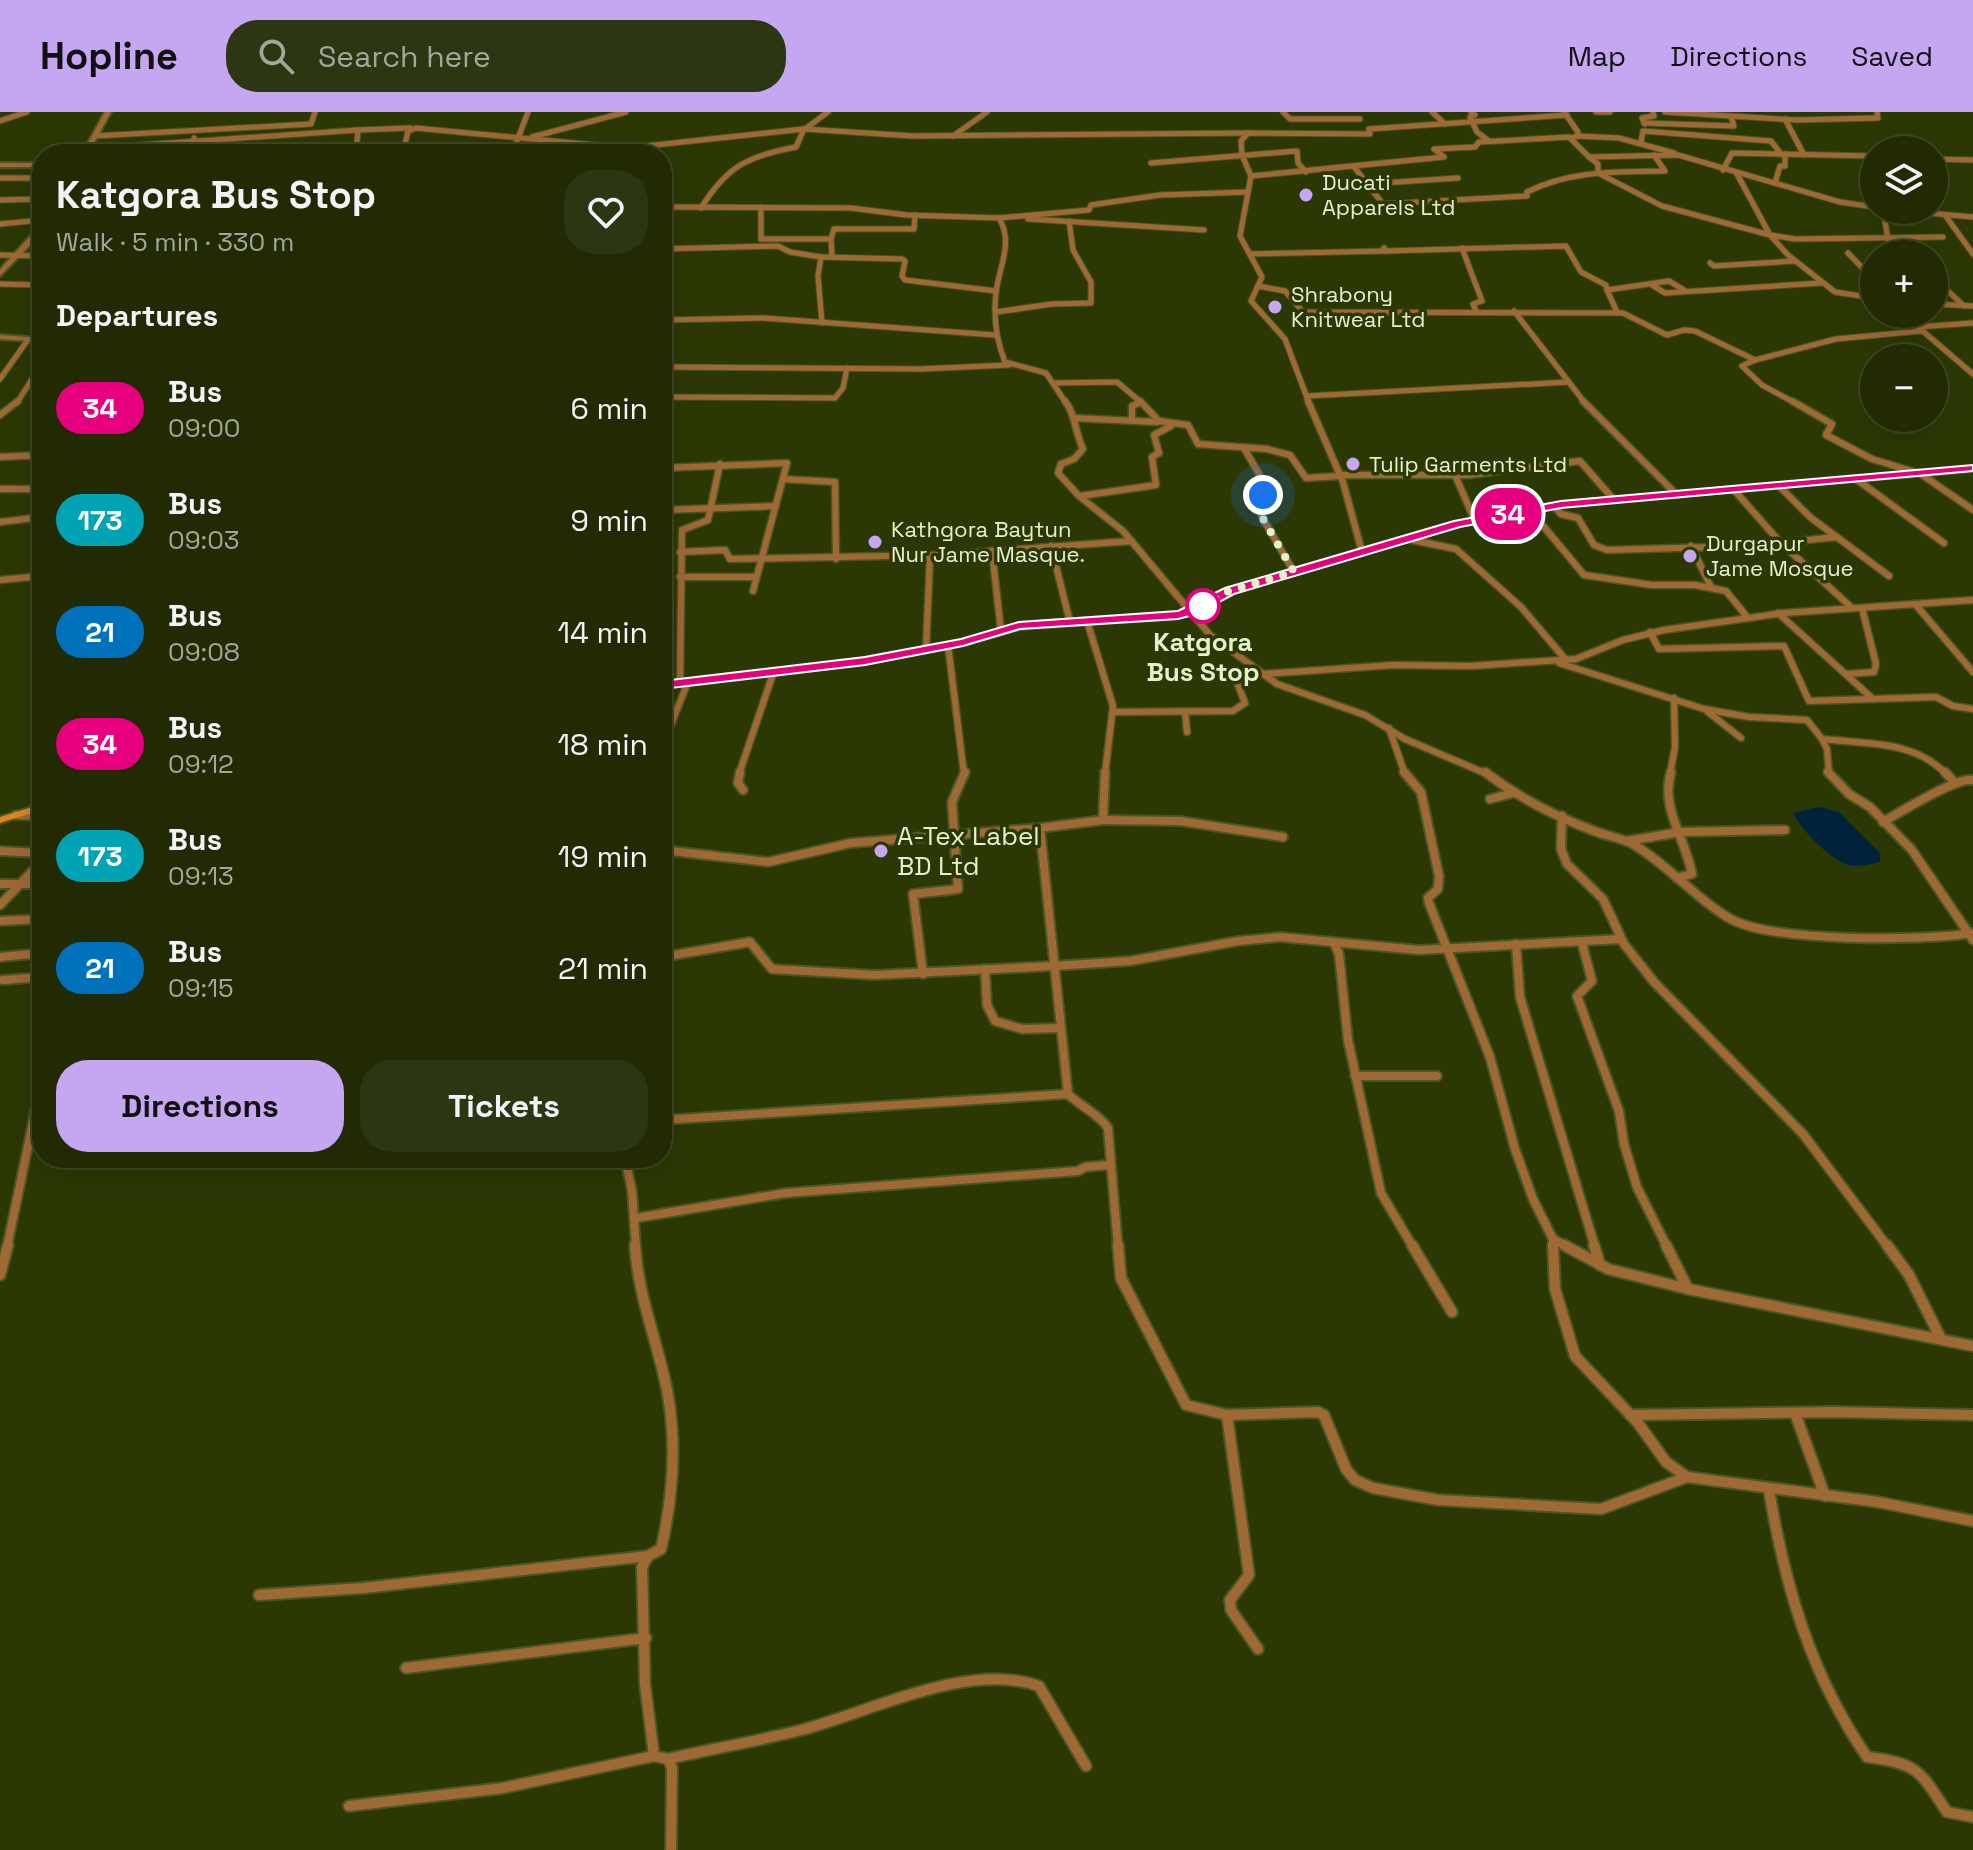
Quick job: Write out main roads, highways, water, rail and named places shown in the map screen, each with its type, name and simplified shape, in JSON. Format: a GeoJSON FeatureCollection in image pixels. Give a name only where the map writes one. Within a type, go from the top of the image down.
{"type":"FeatureCollection","features":[{"type":"Feature","properties":{"kind":"main road"},"geometry":{"type":"LineString","coordinates":[[672,684],[865,661],[948,645],[1019,626],[1192,611],[1229,591],[1362,552],[1475,521],[1554,506],[1973,469]]}},
{"type":"Feature","properties":{"kind":"main road"},"geometry":{"type":"LineString","coordinates":[[0,820],[32,810]]}},
{"type":"Feature","properties":{"kind":"water"},"geometry":{"type":"Polygon","coordinates":[[[1819,807],[1839,812],[1880,853],[1880,862],[1860,865],[1842,863],[1817,844],[1793,813],[1819,807]]]}},
{"type":"Feature","properties":{"kind":"place","name":"Ducati Apparels Ltd"},"geometry":{"type":"Point","coordinates":[1306,195]}},
{"type":"Feature","properties":{"kind":"place","name":"Shrabony Knitwear Ltd"},"geometry":{"type":"Point","coordinates":[1275,307]}},
{"type":"Feature","properties":{"kind":"place","name":"Tulip Garments Ltd"},"geometry":{"type":"Point","coordinates":[1353,464]}},
{"type":"Feature","properties":{"kind":"place","name":"Kathgora Baytun Nur Jame Masque."},"geometry":{"type":"Point","coordinates":[875,542]}},
{"type":"Feature","properties":{"kind":"place","name":"Durgapur Jame Mosque"},"geometry":{"type":"Point","coordinates":[1690,556]}},
{"type":"Feature","properties":{"kind":"place","name":"Katgora Bus Stop"},"geometry":{"type":"Point","coordinates":[1203,606]}},
{"type":"Feature","properties":{"kind":"place","name":"A-Tex Label BD Ltd"},"geometry":{"type":"Point","coordinates":[881,851]}}]}
